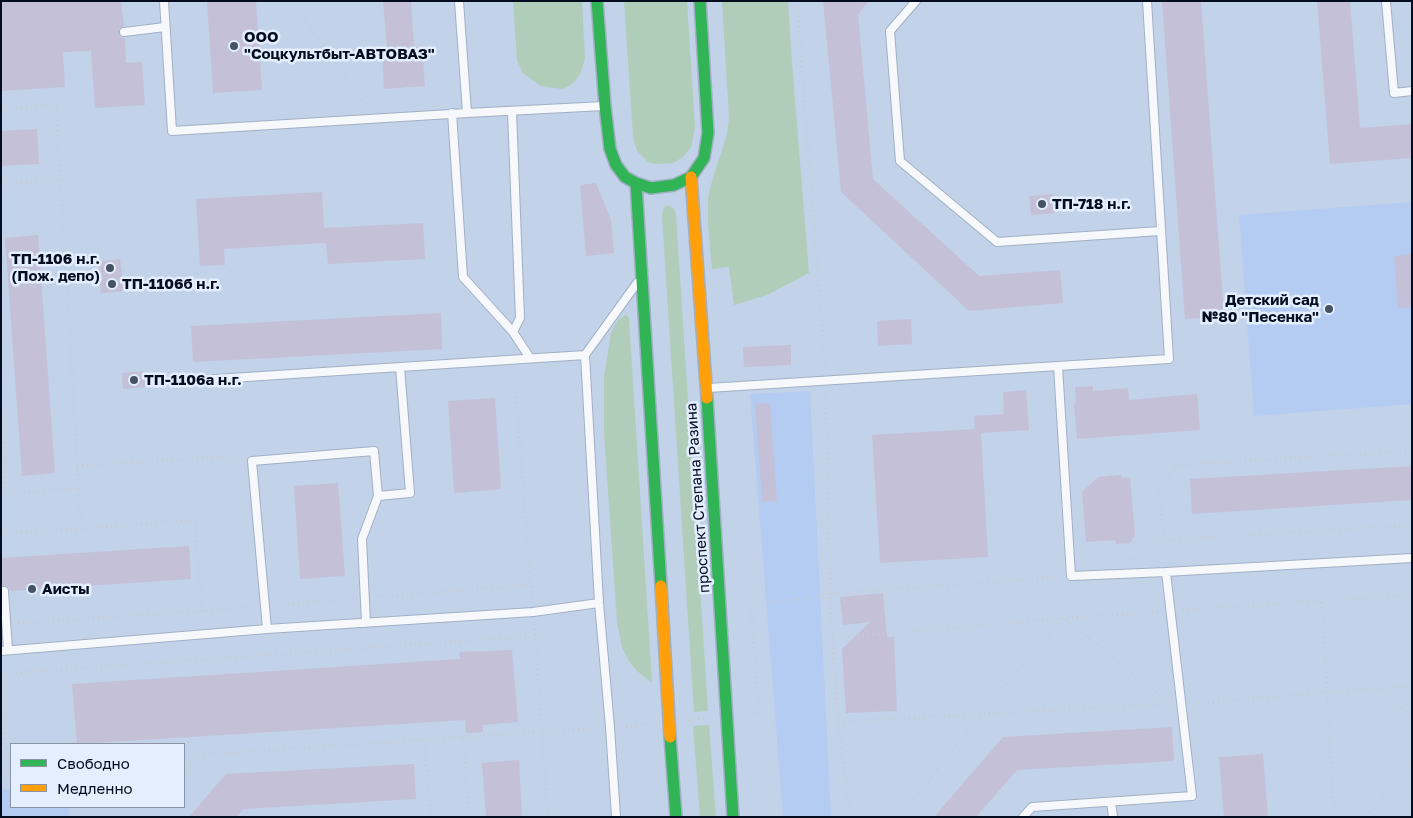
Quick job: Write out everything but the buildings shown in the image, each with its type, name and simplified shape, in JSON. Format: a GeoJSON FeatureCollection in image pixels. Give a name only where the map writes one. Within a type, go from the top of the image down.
{"type":"FeatureCollection","features":[{"type":"Feature","properties":{"kind":"main road"},"geometry":{"type":"LineString","coordinates":[[597,1],[604,106],[610,149],[616,165],[625,177],[651,188],[674,185],[691,178],[704,158],[708,133],[700,1]]}},
{"type":"Feature","properties":{"kind":"main road","name":"проспект Степана Разина"},"geometry":{"type":"LineString","coordinates":[[691,178],[733,817]]}},
{"type":"Feature","properties":{"kind":"main road"},"geometry":{"type":"LineString","coordinates":[[636,183],[676,817]]}},
{"type":"Feature","properties":{"kind":"lane"},"geometry":{"type":"LineString","coordinates":[[164,1],[172,131],[467,112],[604,106]]}},
{"type":"Feature","properties":{"kind":"lane"},"geometry":{"type":"LineString","coordinates":[[459,1],[467,112]]}},
{"type":"Feature","properties":{"kind":"lane"},"geometry":{"type":"LineString","coordinates":[[916,1],[890,31],[900,161],[997,242],[1160,231]]}},
{"type":"Feature","properties":{"kind":"lane"},"geometry":{"type":"LineString","coordinates":[[706,388],[826,382],[1169,359],[1147,1]]}},
{"type":"Feature","properties":{"kind":"lane"},"geometry":{"type":"LineString","coordinates":[[1386,1],[1394,93],[1412,91]]}},
{"type":"Feature","properties":{"kind":"lane"},"geometry":{"type":"LineString","coordinates":[[124,32],[165,27]]}},
{"type":"Feature","properties":{"kind":"lane"},"geometry":{"type":"LineString","coordinates":[[512,111],[520,318],[514,332]]}},
{"type":"Feature","properties":{"kind":"lane"},"geometry":{"type":"LineString","coordinates":[[452,113],[463,277],[514,332],[530,358]]}},
{"type":"Feature","properties":{"kind":"lane"},"geometry":{"type":"LineString","coordinates":[[616,817],[599,604],[585,355],[642,275]]}},
{"type":"Feature","properties":{"kind":"lane"},"geometry":{"type":"LineString","coordinates":[[185,381],[585,355]]}},
{"type":"Feature","properties":{"kind":"lane"},"geometry":{"type":"LineString","coordinates":[[1058,366],[1071,576],[1412,558]]}},
{"type":"Feature","properties":{"kind":"lane"},"geometry":{"type":"LineString","coordinates":[[378,496],[410,493],[400,367]]}},
{"type":"Feature","properties":{"kind":"lane"},"geometry":{"type":"LineString","coordinates":[[267,629],[252,461],[374,451],[378,496],[362,539],[366,623]]}},
{"type":"Feature","properties":{"kind":"lane"},"geometry":{"type":"LineString","coordinates":[[1023,817],[1032,807],[1192,796],[1166,572]]}},
{"type":"Feature","properties":{"kind":"lane"},"geometry":{"type":"LineString","coordinates":[[4,591],[5,650],[267,629],[533,612],[599,604]]}},
{"type":"Feature","properties":{"kind":"lane"},"geometry":{"type":"LineString","coordinates":[[1111,802],[1112,817]]}},
{"type":"Feature","properties":{"kind":"path"},"geometry":{"type":"LineString","coordinates":[[292,1],[375,118]]}},
{"type":"Feature","properties":{"kind":"path"},"geometry":{"type":"LineString","coordinates":[[797,1],[826,382],[830,594],[838,722],[850,817]]}},
{"type":"Feature","properties":{"kind":"path"},"geometry":{"type":"LineString","coordinates":[[1,109],[56,106],[81,529]]}},
{"type":"Feature","properties":{"kind":"path"},"geometry":{"type":"LineString","coordinates":[[1,183],[60,180]]}},
{"type":"Feature","properties":{"kind":"path"},"geometry":{"type":"LineString","coordinates":[[513,359],[548,817]]}},
{"type":"Feature","properties":{"kind":"path"},"geometry":{"type":"LineString","coordinates":[[1,412],[6,494],[79,488]]}},
{"type":"Feature","properties":{"kind":"path"},"geometry":{"type":"LineString","coordinates":[[1165,540],[1158,493],[1176,466],[1412,450]]}},
{"type":"Feature","properties":{"kind":"path"},"geometry":{"type":"LineString","coordinates":[[77,466],[225,457],[252,461]]}},
{"type":"Feature","properties":{"kind":"path"},"geometry":{"type":"LineString","coordinates":[[1,533],[195,520],[202,611]]}},
{"type":"Feature","properties":{"kind":"path"},"geometry":{"type":"LineString","coordinates":[[6,624],[202,611],[531,585]]}},
{"type":"Feature","properties":{"kind":"path"},"geometry":{"type":"LineString","coordinates":[[185,756],[542,731],[632,727],[759,714],[751,606],[830,594]]}},
{"type":"Feature","properties":{"kind":"path"},"geometry":{"type":"LineString","coordinates":[[833,638],[1064,618],[1412,595]]}},
{"type":"Feature","properties":{"kind":"path"},"geometry":{"type":"LineString","coordinates":[[1322,602],[1334,817]]}},
{"type":"Feature","properties":{"kind":"path"},"geometry":{"type":"LineString","coordinates":[[900,817],[981,714],[1064,618]]}},
{"type":"Feature","properties":{"kind":"path"},"geometry":{"type":"LineString","coordinates":[[838,722],[1171,704],[1064,618]]}},
{"type":"Feature","properties":{"kind":"path"},"geometry":{"type":"LineString","coordinates":[[1,769],[10,769],[1,676],[535,636]]}},
{"type":"Feature","properties":{"kind":"path"},"geometry":{"type":"LineString","coordinates":[[1182,704],[1412,686]]}},
{"type":"Feature","properties":{"kind":"path"},"geometry":{"type":"LineString","coordinates":[[1377,688],[1412,718]]}},
{"type":"Feature","properties":{"kind":"path"},"geometry":{"type":"LineString","coordinates":[[464,737],[469,817]]}},
{"type":"Feature","properties":{"kind":"path"},"geometry":{"type":"LineString","coordinates":[[424,740],[431,817]]}},
{"type":"Feature","properties":{"kind":"path"},"geometry":{"type":"LineString","coordinates":[[185,773],[200,755]]}},
{"type":"Feature","properties":{"kind":"path"},"geometry":{"type":"LineString","coordinates":[[1366,817],[1412,763]]}},
{"type":"Feature","properties":{"kind":"shaded area","name":"Детский сад №80 \"Песенка\""},"geometry":{"type":"Polygon","coordinates":[[[1412,202],[1412,404],[1254,416],[1239,215],[1412,202]]]}},
{"type":"Feature","properties":{"kind":"shaded area"},"geometry":{"type":"Polygon","coordinates":[[[810,391],[831,817],[783,817],[750,394],[810,391]]]}},
{"type":"Feature","properties":{"kind":"shaded area"},"geometry":{"type":"Polygon","coordinates":[[[10,789],[10,808],[69,808],[70,817],[1,817],[1,790],[10,789]]]}},
{"type":"Feature","properties":{"kind":"green space"},"geometry":{"type":"Polygon","coordinates":[[[513,1],[582,1],[585,58],[581,72],[569,86],[563,89],[539,85],[523,73],[517,60],[513,1]]]}},
{"type":"Feature","properties":{"kind":"green space"},"geometry":{"type":"Polygon","coordinates":[[[624,1],[687,1],[695,128],[691,147],[683,157],[673,163],[656,164],[648,162],[638,152],[634,143],[624,1]]]}},
{"type":"Feature","properties":{"kind":"green space"},"geometry":{"type":"Polygon","coordinates":[[[722,1],[788,1],[809,273],[767,295],[734,305],[729,267],[712,269],[708,225],[708,199],[727,134],[729,118],[722,1]]]}},
{"type":"Feature","properties":{"kind":"green space"},"geometry":{"type":"Polygon","coordinates":[[[668,205],[674,209],[676,215],[708,711],[694,712],[662,216],[663,209],[668,205]]]}},
{"type":"Feature","properties":{"kind":"green space"},"geometry":{"type":"Polygon","coordinates":[[[625,315],[629,319],[652,683],[636,670],[629,661],[622,647],[617,622],[604,432],[604,377],[611,333],[618,320],[625,315]]]}},
{"type":"Feature","properties":{"kind":"green space"},"geometry":{"type":"Polygon","coordinates":[[[709,725],[716,817],[700,817],[693,726],[709,725]]]}},
{"type":"Feature","properties":{"kind":"traffic: fast"},"geometry":{"type":"LineString","coordinates":[[597,1],[610,149],[616,165],[625,177],[651,188],[674,185],[691,177],[704,158],[708,133],[700,1]]}},
{"type":"Feature","properties":{"kind":"traffic: fast"},"geometry":{"type":"LineString","coordinates":[[636,183],[661,586]]}},
{"type":"Feature","properties":{"kind":"traffic: fast"},"geometry":{"type":"LineString","coordinates":[[707,398],[733,817]]}},
{"type":"Feature","properties":{"kind":"traffic: fast"},"geometry":{"type":"LineString","coordinates":[[670,737],[676,817]]}},
{"type":"Feature","properties":{"kind":"traffic: slow"},"geometry":{"type":"LineString","coordinates":[[691,177],[707,398]]}},
{"type":"Feature","properties":{"kind":"traffic: slow"},"geometry":{"type":"LineString","coordinates":[[661,586],[670,737]]}},
{"type":"Feature","properties":{"kind":"place","name":"ООО \"Соцкультбыт-АВТОВАЗ\""},"geometry":{"type":"Point","coordinates":[234,46]}},
{"type":"Feature","properties":{"kind":"place","name":"ТП-718 н.г."},"geometry":{"type":"Point","coordinates":[1042,204]}},
{"type":"Feature","properties":{"kind":"place","name":"ТП-1106 н.г. (Пож. депо)"},"geometry":{"type":"Point","coordinates":[110,268]}},
{"type":"Feature","properties":{"kind":"place","name":"ТП-1106б н.г."},"geometry":{"type":"Point","coordinates":[112,284]}},
{"type":"Feature","properties":{"kind":"place","name":"Детский сад №80 \"Песенка\""},"geometry":{"type":"Point","coordinates":[1329,309]}},
{"type":"Feature","properties":{"kind":"place","name":"ТП-1106а н.г."},"geometry":{"type":"Point","coordinates":[134,380]}},
{"type":"Feature","properties":{"kind":"place","name":"Аисты"},"geometry":{"type":"Point","coordinates":[32,589]}}]}
